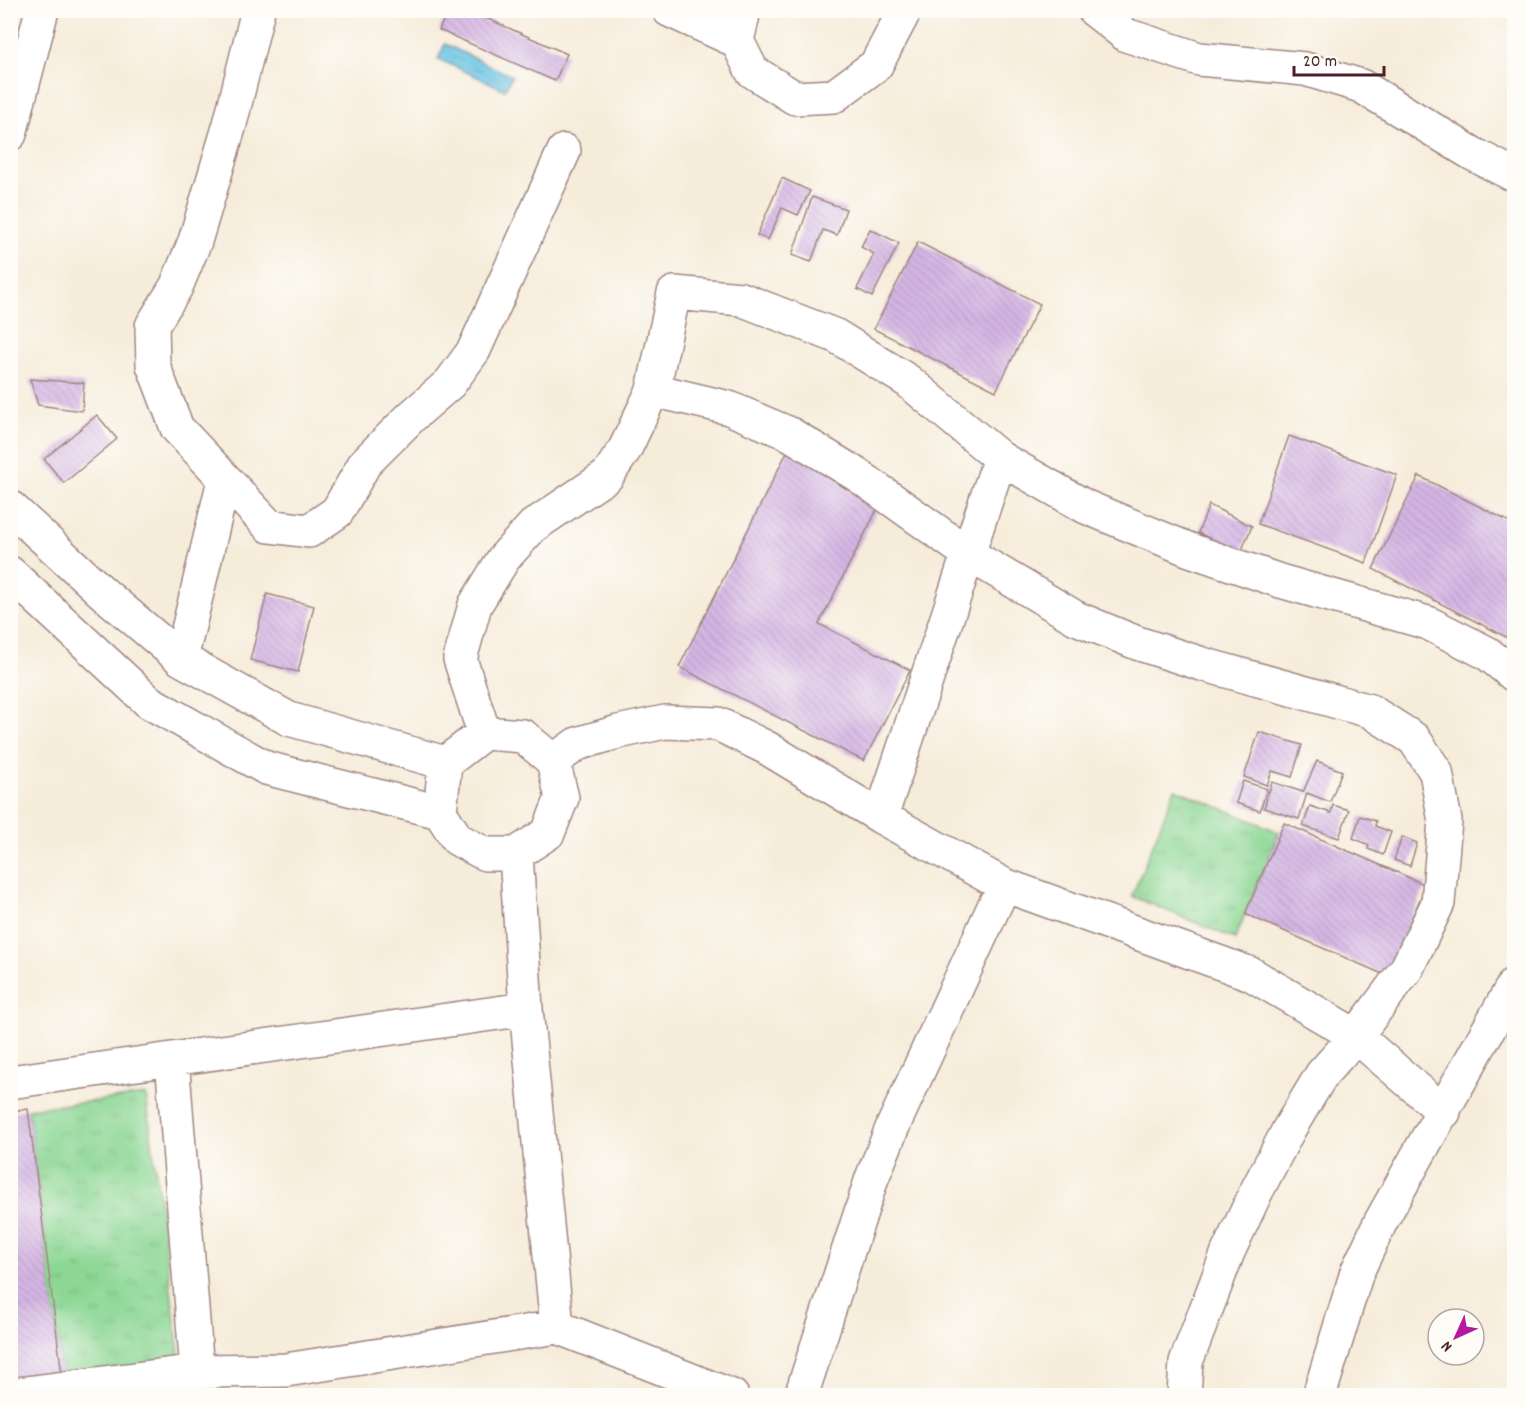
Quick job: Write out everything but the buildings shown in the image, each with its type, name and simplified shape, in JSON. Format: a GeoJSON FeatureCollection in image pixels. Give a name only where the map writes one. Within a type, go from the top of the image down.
{"type":"FeatureCollection","features":[{"type":"Feature","properties":{"kind":"street"},"geometry":{"type":"LineString","coordinates":[[10,134],[42,10]]}},
{"type":"Feature","properties":{"kind":"street"},"geometry":{"type":"LineString","coordinates":[[258,10],[230,124],[195,241],[176,287],[152,326],[153,365],[177,428],[269,526],[309,531],[337,512],[365,464],[411,417],[450,383],[474,350],[564,151]]}},
{"type":"Feature","properties":{"kind":"street"},"geometry":{"type":"LineString","coordinates":[[669,10],[741,26],[752,71],[795,98],[834,96],[876,65],[905,10]]}},
{"type":"Feature","properties":{"kind":"street"},"geometry":{"type":"LineString","coordinates":[[1094,10],[1126,35],[1199,59],[1305,69],[1361,86],[1473,154],[1515,175]]}},
{"type":"Feature","properties":{"kind":"street"},"geometry":{"type":"LineString","coordinates":[[484,733],[460,659],[475,605],[504,558],[533,525],[607,476],[625,449],[653,390],[674,293],[741,299],[836,336],[908,381],[1000,458],[1086,507],[1190,550],[1280,581],[1428,622],[1487,653],[1515,675]]}},
{"type":"Feature","properties":{"kind":"street"},"geometry":{"type":"LineString","coordinates":[[653,390],[729,408],[790,434],[859,476],[970,555],[1077,618],[1137,643],[1309,696],[1370,711],[1414,739],[1436,772],[1444,821],[1438,903],[1407,968],[1356,1036],[1322,1074],[1288,1129],[1228,1252],[1186,1362],[1184,1395]]}},
{"type":"Feature","properties":{"kind":"street"},"geometry":{"type":"LineString","coordinates":[[881,817],[970,555],[1000,458]]}},
{"type":"Feature","properties":{"kind":"street"},"geometry":{"type":"LineString","coordinates":[[182,659],[224,480]]}},
{"type":"Feature","properties":{"kind":"street"},"geometry":{"type":"LineString","coordinates":[[10,507],[182,659],[289,720],[445,763]]}},
{"type":"Feature","properties":{"kind":"street"},"geometry":{"type":"LineString","coordinates":[[45,540],[11,574],[149,702],[266,768],[440,812]]}},
{"type":"Feature","properties":{"kind":"street"},"geometry":{"type":"LineString","coordinates":[[553,761],[577,744],[618,732],[665,722],[718,724],[767,748],[881,817],[1004,885],[1251,974],[1356,1036],[1444,1112]]}},
{"type":"Feature","properties":{"kind":"street"},"geometry":{"type":"LineString","coordinates":[[484,733],[523,736],[553,761],[562,798],[548,833],[516,854],[484,854],[457,839],[440,812],[445,763],[484,733]]}},
{"type":"Feature","properties":{"kind":"street"},"geometry":{"type":"LineString","coordinates":[[516,854],[526,1009],[557,1327]]}},
{"type":"Feature","properties":{"kind":"street"},"geometry":{"type":"LineString","coordinates":[[801,1395],[872,1178],[893,1126],[1004,885]]}},
{"type":"Feature","properties":{"kind":"street"},"geometry":{"type":"LineString","coordinates":[[1319,1395],[1357,1272],[1381,1221],[1515,984]]}},
{"type":"Feature","properties":{"kind":"street"},"geometry":{"type":"LineString","coordinates":[[10,1082],[526,1009]]}},
{"type":"Feature","properties":{"kind":"street"},"geometry":{"type":"LineString","coordinates":[[172,1059],[199,1383]]}},
{"type":"Feature","properties":{"kind":"street"},"geometry":{"type":"LineString","coordinates":[[10,1395],[199,1383],[288,1382],[557,1327],[732,1395]]}},
{"type":"Feature","properties":{"kind":"green space"},"geometry":{"type":"Polygon","coordinates":[[[1175,789],[1279,832],[1235,939],[1132,896],[1175,789]]]}},
{"type":"Feature","properties":{"kind":"green space"},"geometry":{"type":"Polygon","coordinates":[[[146,1095],[180,1361],[62,1375],[28,1109],[146,1095]]]}},
{"type":"Feature","properties":{"kind":"water"},"geometry":{"type":"Polygon","coordinates":[[[445,44],[512,76],[505,90],[438,59],[445,44]]]}}]}
